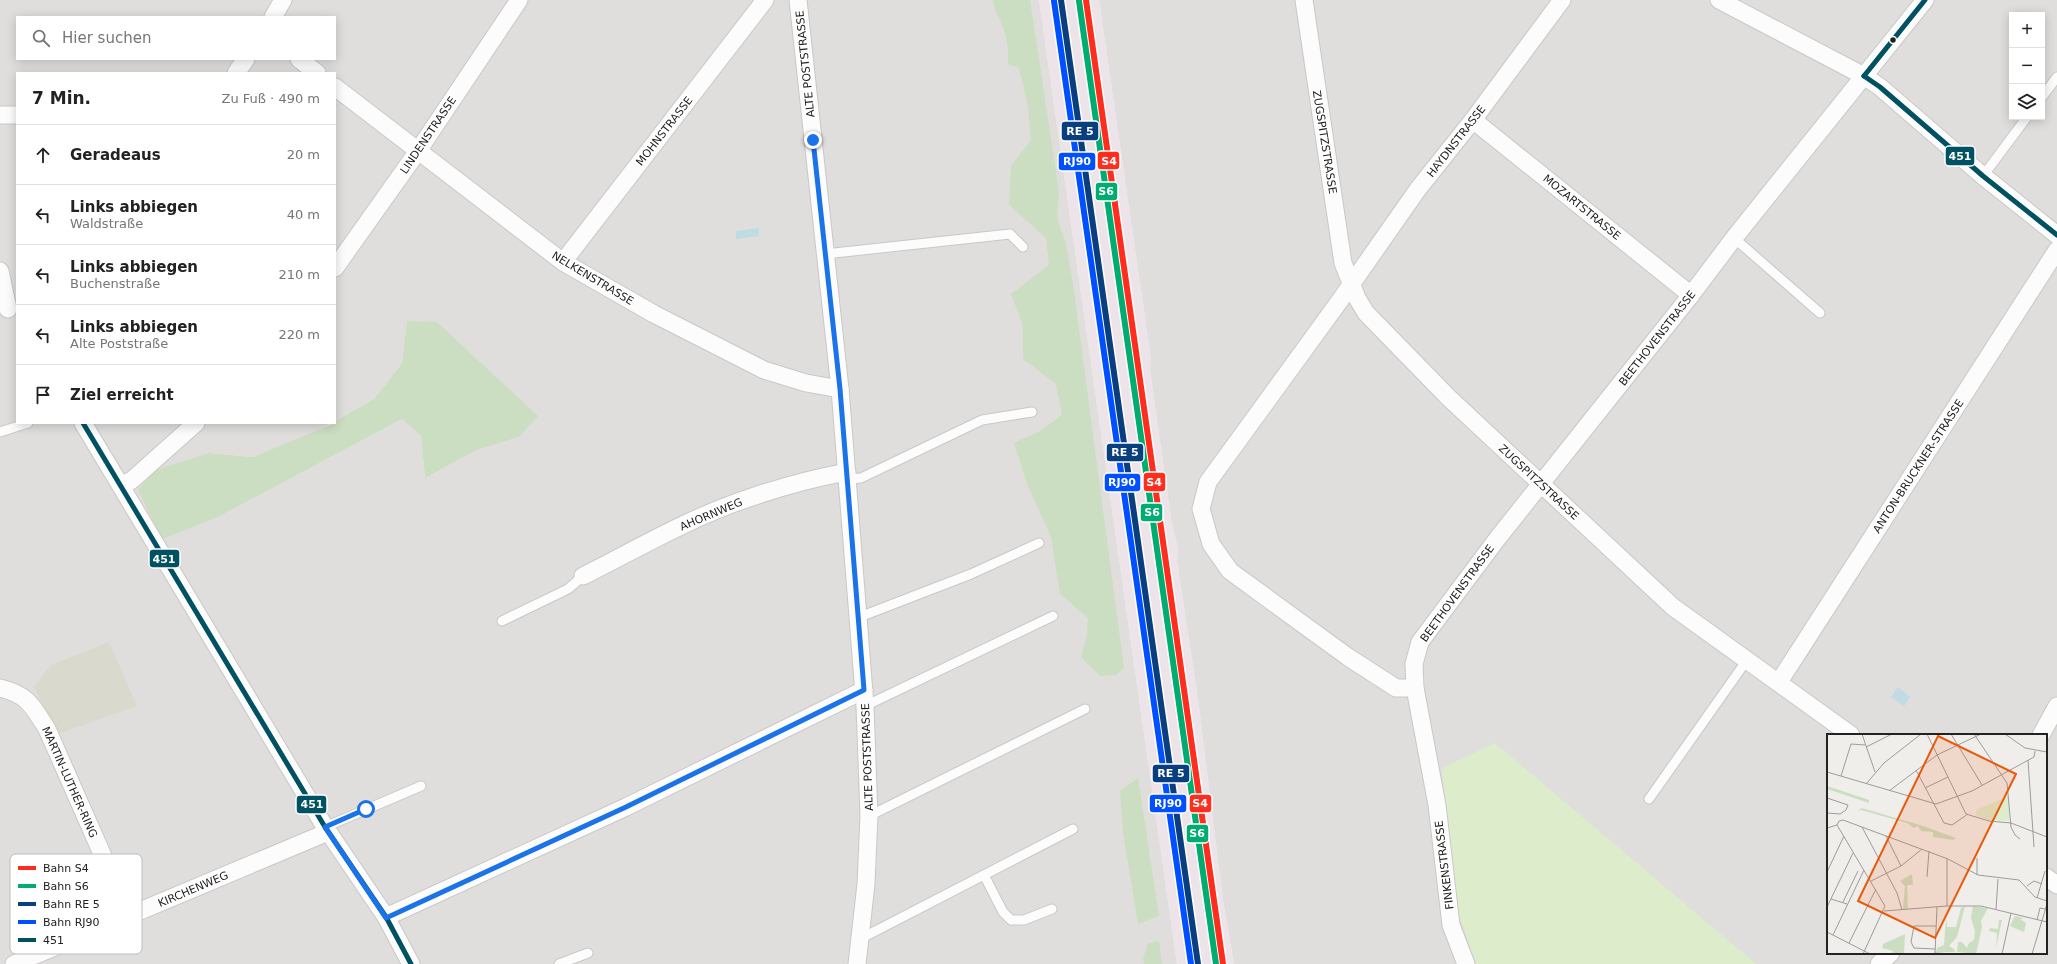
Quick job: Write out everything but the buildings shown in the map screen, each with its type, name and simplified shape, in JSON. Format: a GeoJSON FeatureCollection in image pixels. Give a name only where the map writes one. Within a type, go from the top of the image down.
{"type":"FeatureCollection","features":[{"type":"Feature","properties":{"kind":"street"},"geometry":{"type":"LineString","coordinates":[[274,16],[283,0]]}},
{"type":"Feature","properties":{"kind":"street","name":"LINDENSTRASSE"},"geometry":{"type":"LineString","coordinates":[[336,267],[418,151],[519,0]]}},
{"type":"Feature","properties":{"kind":"street","name":"MOHNSTRASSE"},"geometry":{"type":"LineString","coordinates":[[563,262],[765,0]]}},
{"type":"Feature","properties":{"kind":"street","name":"ALTE POSTSTRASSE"},"geometry":{"type":"LineString","coordinates":[[798,0],[840,389],[864,698],[869,816],[866,884],[857,964]]}},
{"type":"Feature","properties":{"kind":"street","name":"ZUGSPITZSTRASSE"},"geometry":{"type":"LineString","coordinates":[[1304,0],[1343,263],[1357,298],[1366,313],[1454,402],[1673,607],[1850,734]]}},
{"type":"Feature","properties":{"kind":"street","name":"HAYDNSTRASSE"},"geometry":{"type":"LineString","coordinates":[[1351,283],[1418,190],[1473,120],[1562,0]]}},
{"type":"Feature","properties":{"kind":"street"},"geometry":{"type":"LineString","coordinates":[[1720,0],[1864,76],[1880,87],[1983,176],[2057,235]]}},
{"type":"Feature","properties":{"kind":"street","name":"BEETHOVENSTRASSE"},"geometry":{"type":"LineString","coordinates":[[1430,764],[1415,688],[1414,664],[1420,642],[1542,483],[1691,295],[1734,238],[1925,0]]}},
{"type":"Feature","properties":{"kind":"street"},"geometry":{"type":"LineString","coordinates":[[237,72],[245,60]]}},
{"type":"Feature","properties":{"kind":"street"},"geometry":{"type":"LineString","coordinates":[[300,60],[316,72]]}},
{"type":"Feature","properties":{"kind":"street","name":"NELKENSTRASSE"},"geometry":{"type":"LineString","coordinates":[[336,88],[563,262],[654,314],[764,370],[806,383],[840,389]]}},
{"type":"Feature","properties":{"kind":"street"},"geometry":{"type":"LineString","coordinates":[[0,115],[16,115]]}},
{"type":"Feature","properties":{"kind":"street","name":"MOZARTSTRASSE"},"geometry":{"type":"LineString","coordinates":[[1473,120],[1691,295]]}},
{"type":"Feature","properties":{"kind":"street","name":"ANTON-BRUCKNER-STRASSE"},"geometry":{"type":"LineString","coordinates":[[1779,682],[2057,250]]}},
{"type":"Feature","properties":{"kind":"street"},"geometry":{"type":"LineString","coordinates":[[0,272],[8,308]]}},
{"type":"Feature","properties":{"kind":"street"},"geometry":{"type":"LineString","coordinates":[[1351,283],[1341,299],[1208,482],[1201,510],[1211,544],[1230,571],[1326,641],[1396,688],[1415,688]]}},
{"type":"Feature","properties":{"kind":"street"},"geometry":{"type":"LineString","coordinates":[[84,424],[327,829],[386,918],[411,964]]}},
{"type":"Feature","properties":{"kind":"street"},"geometry":{"type":"LineString","coordinates":[[121,486],[132,480],[195,424]]}},
{"type":"Feature","properties":{"kind":"street","name":"AHORNWEG"},"geometry":{"type":"LineString","coordinates":[[583,576],[682,526],[748,498],[824,476],[847,475]]}},
{"type":"Feature","properties":{"kind":"street","name":"MARTIN-LUTHER-RING"},"geometry":{"type":"LineString","coordinates":[[0,688],[17,692],[32,705],[47,729],[102,854]]}},
{"type":"Feature","properties":{"kind":"street"},"geometry":{"type":"LineString","coordinates":[[386,918],[864,698]]}},
{"type":"Feature","properties":{"kind":"street"},"geometry":{"type":"LineString","coordinates":[[2042,734],[2057,706]]}},
{"type":"Feature","properties":{"kind":"street","name":"FINKENSTRASSE"},"geometry":{"type":"LineString","coordinates":[[1430,764],[1438,813],[1451,925],[1466,964]]}},
{"type":"Feature","properties":{"kind":"street","name":"KIRCHENWEG"},"geometry":{"type":"LineString","coordinates":[[142,911],[327,829]]}},
{"type":"Feature","properties":{"kind":"street"},"geometry":{"type":"LineString","coordinates":[[2047,878],[2057,885]]}},
{"type":"Feature","properties":{"kind":"street","name":"KIRCHENWEG"},"geometry":{"type":"LineString","coordinates":[[14,964],[38,954]]}},
{"type":"Feature","properties":{"kind":"street"},"geometry":{"type":"LineString","coordinates":[[1879,964],[1890,954]]}},
{"type":"Feature","properties":{"kind":"lane","name":"ALTE POSTSTRASSE"},"geometry":{"type":"LineString","coordinates":[[798,0],[806,0]]}},
{"type":"Feature","properties":{"kind":"lane"},"geometry":{"type":"LineString","coordinates":[[2045,93],[2057,77]]}},
{"type":"Feature","properties":{"kind":"lane"},"geometry":{"type":"LineString","coordinates":[[1983,176],[2025,120]]}},
{"type":"Feature","properties":{"kind":"lane"},"geometry":{"type":"LineString","coordinates":[[825,254],[1010,234],[1023,247]]}},
{"type":"Feature","properties":{"kind":"lane"},"geometry":{"type":"LineString","coordinates":[[1734,238],[1820,313]]}},
{"type":"Feature","properties":{"kind":"lane"},"geometry":{"type":"LineString","coordinates":[[847,475],[861,478],[982,420],[1032,412]]}},
{"type":"Feature","properties":{"kind":"lane"},"geometry":{"type":"LineString","coordinates":[[0,432],[25,424]]}},
{"type":"Feature","properties":{"kind":"lane"},"geometry":{"type":"LineString","coordinates":[[857,618],[971,574],[1039,543]]}},
{"type":"Feature","properties":{"kind":"lane"},"geometry":{"type":"LineString","coordinates":[[502,621],[568,589],[583,576]]}},
{"type":"Feature","properties":{"kind":"lane"},"geometry":{"type":"LineString","coordinates":[[864,698],[1053,616]]}},
{"type":"Feature","properties":{"kind":"lane"},"geometry":{"type":"LineString","coordinates":[[1649,799],[1747,660]]}},
{"type":"Feature","properties":{"kind":"lane"},"geometry":{"type":"LineString","coordinates":[[869,816],[1085,709]]}},
{"type":"Feature","properties":{"kind":"lane"},"geometry":{"type":"LineString","coordinates":[[327,829],[421,786]]}},
{"type":"Feature","properties":{"kind":"lane"},"geometry":{"type":"LineString","coordinates":[[860,939],[1073,829]]}},
{"type":"Feature","properties":{"kind":"lane"},"geometry":{"type":"LineString","coordinates":[[984,875],[1003,912],[1011,920],[1024,920],[1052,909]]}},
{"type":"Feature","properties":{"kind":"lane"},"geometry":{"type":"LineString","coordinates":[[559,964],[588,953]]}},
{"type":"Feature","properties":{"kind":"shaded area"},"geometry":{"type":"Polygon","coordinates":[[[0,0],[1039,0],[1177,964],[0,964],[0,0]]]}},
{"type":"Feature","properties":{"kind":"shaded area"},"geometry":{"type":"Polygon","coordinates":[[[1039,0],[1099,0],[1151,359],[1150,370],[1172,525],[1178,549],[1177,561],[1198,699],[1223,900],[1234,964],[1177,964],[1039,0]]]}},
{"type":"Feature","properties":{"kind":"shaded area"},"geometry":{"type":"Polygon","coordinates":[[[1099,0],[2057,0],[2057,964],[1234,964],[1223,900],[1198,699],[1177,561],[1178,549],[1172,525],[1150,370],[1151,359],[1099,0]]]}},
{"type":"Feature","properties":{"kind":"shaded area"},"geometry":{"type":"Polygon","coordinates":[[[109,642],[137,706],[58,734],[34,687],[51,665],[109,642]]]}},
{"type":"Feature","properties":{"kind":"green space"},"geometry":{"type":"Polygon","coordinates":[[[993,0],[1030,0],[1059,192],[1057,218],[1066,244],[1073,284],[1124,668],[1116,675],[1100,676],[1081,657],[1087,635],[1088,618],[1060,594],[1051,537],[1028,486],[1014,443],[1040,431],[1062,415],[1056,384],[1023,359],[1023,325],[1011,294],[1049,265],[1046,238],[1009,205],[1011,166],[1031,140],[1028,106],[1019,68],[1008,64],[1008,47],[1006,36],[995,10],[993,0]]]}},
{"type":"Feature","properties":{"kind":"green space"},"geometry":{"type":"Polygon","coordinates":[[[407,321],[437,322],[538,416],[519,437],[477,450],[425,478],[421,436],[402,419],[220,516],[162,539],[138,490],[156,470],[209,453],[253,457],[333,424],[336,424],[336,420],[374,399],[402,363],[407,321]]]}},
{"type":"Feature","properties":{"kind":"green space"},"geometry":{"type":"Polygon","coordinates":[[[1495,743],[1756,964],[1476,964],[1455,902],[1442,768],[1495,743]]]}},
{"type":"Feature","properties":{"kind":"green space"},"geometry":{"type":"Polygon","coordinates":[[[1138,778],[1159,916],[1138,924],[1123,833],[1120,791],[1138,778]]]}},
{"type":"Feature","properties":{"kind":"green space"},"geometry":{"type":"Polygon","coordinates":[[[1159,941],[1162,964],[1144,964],[1143,959],[1148,943],[1159,941]]]}},
{"type":"Feature","properties":{"kind":"water"},"geometry":{"type":"Polygon","coordinates":[[[759,228],[759,236],[736,239],[736,231],[759,228]]]}},
{"type":"Feature","properties":{"kind":"water"},"geometry":{"type":"Polygon","coordinates":[[[1898,687],[1910,697],[1904,706],[1891,697],[1898,687]]]}},
{"type":"Feature","properties":{"kind":"rail line","name":"S4"},"geometry":{"type":"LineString","coordinates":[[1086,0],[1223,964]]}},
{"type":"Feature","properties":{"kind":"rail line","name":"RJ90"},"geometry":{"type":"LineString","coordinates":[[1054,1],[1191,964]]}},
{"type":"Feature","properties":{"kind":"rail line","name":"S6"},"geometry":{"type":"LineString","coordinates":[[1079,1],[1216,964]]}},
{"type":"Feature","properties":{"kind":"transit line"},"geometry":{"type":"LineString","coordinates":[[1061,0],[1198,964]]}},
{"type":"Feature","properties":{"kind":"transit line","name":"451"},"geometry":{"type":"LineString","coordinates":[[1864,76],[1925,0]]}},
{"type":"Feature","properties":{"kind":"transit line","name":"451"},"geometry":{"type":"LineString","coordinates":[[1864,76],[1880,87],[1983,176],[2057,235]]}},
{"type":"Feature","properties":{"kind":"transit line","name":"451"},"geometry":{"type":"LineString","coordinates":[[84,424],[325,827],[386,917],[411,964]]}},
{"type":"Feature","properties":{"kind":"route"},"geometry":{"type":"LineString","coordinates":[[366,809],[325,827],[386,918],[626,807],[864,690],[857,618],[840,389],[813,140]]}}]}
